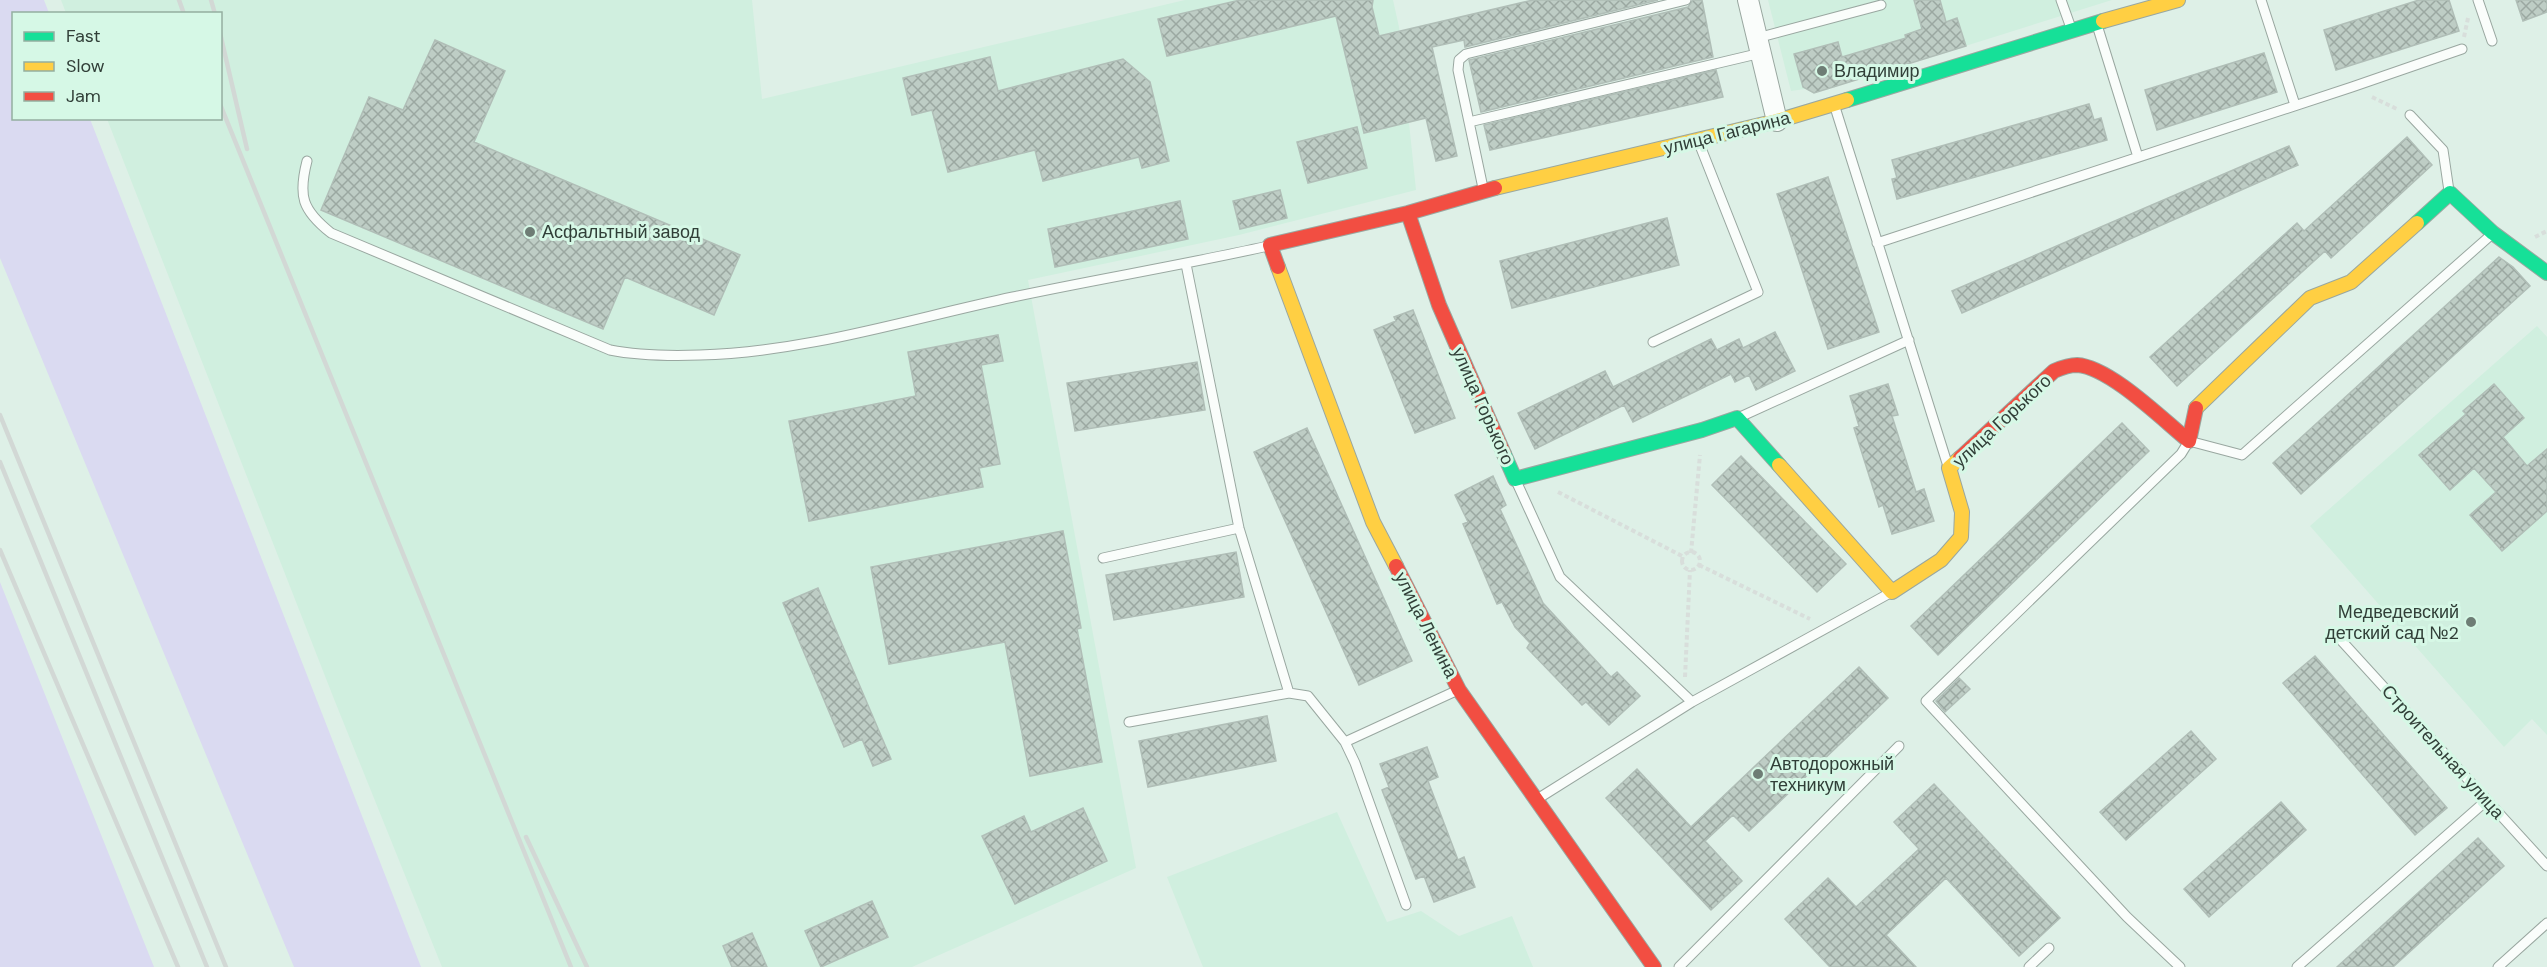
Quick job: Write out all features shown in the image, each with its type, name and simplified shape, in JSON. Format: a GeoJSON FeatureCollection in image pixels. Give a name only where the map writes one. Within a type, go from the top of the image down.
{"type":"FeatureCollection","features":[{"type":"Feature","properties":{"kind":"street"},"geometry":{"type":"LineString","coordinates":[[1748,0],[1777,122]]}},
{"type":"Feature","properties":{"kind":"street","name":"улица Гагарина"},"geometry":{"type":"LineString","coordinates":[[1270,245],[1408,213],[1484,191],[1777,122],[2072,30],[2178,0]]}},
{"type":"Feature","properties":{"kind":"street"},"geometry":{"type":"LineString","coordinates":[[2189,441],[2196,406],[2212,390],[2310,298],[2351,282],[2450,194],[2493,233],[2547,273]]}},
{"type":"Feature","properties":{"kind":"street","name":"улица Горького"},"geometry":{"type":"LineString","coordinates":[[1408,213],[1439,305],[1515,479],[1702,430],[1737,418]]}},
{"type":"Feature","properties":{"kind":"street","name":"улица Ленина"},"geometry":{"type":"LineString","coordinates":[[1270,245],[1373,522],[1459,690],[1654,967]]}},
{"type":"Feature","properties":{"kind":"street","name":"улица Горького"},"geometry":{"type":"LineString","coordinates":[[1892,592],[1953,549],[1961,536],[1962,518],[1949,468],[2054,371],[2078,364],[2103,373],[2189,441]]}},
{"type":"Feature","properties":{"kind":"street"},"geometry":{"type":"LineString","coordinates":[[1737,418],[1892,592]]}},
{"type":"Feature","properties":{"kind":"lane"},"geometry":{"type":"LineString","coordinates":[[1484,191],[1458,69],[1459,60],[1466,54],[1686,0]]}},
{"type":"Feature","properties":{"kind":"lane"},"geometry":{"type":"LineString","coordinates":[[2061,0],[2072,30]]}},
{"type":"Feature","properties":{"kind":"lane"},"geometry":{"type":"LineString","coordinates":[[2261,0],[2295,105]]}},
{"type":"Feature","properties":{"kind":"lane"},"geometry":{"type":"LineString","coordinates":[[2478,0],[2492,41]]}},
{"type":"Feature","properties":{"kind":"lane"},"geometry":{"type":"LineString","coordinates":[[1469,122],[1759,46],[1881,5]]}},
{"type":"Feature","properties":{"kind":"lane"},"geometry":{"type":"LineString","coordinates":[[2096,23],[2138,158]]}},
{"type":"Feature","properties":{"kind":"lane"},"geometry":{"type":"LineString","coordinates":[[1877,243],[2462,49]]}},
{"type":"Feature","properties":{"kind":"lane"},"geometry":{"type":"LineString","coordinates":[[1834,103],[1949,468]]}},
{"type":"Feature","properties":{"kind":"lane"},"geometry":{"type":"LineString","coordinates":[[2410,115],[2443,150],[2450,194]]}},
{"type":"Feature","properties":{"kind":"lane"},"geometry":{"type":"LineString","coordinates":[[1653,342],[1758,292],[1698,140]]}},
{"type":"Feature","properties":{"kind":"lane"},"geometry":{"type":"LineString","coordinates":[[307,161],[301,191],[306,206],[313,219],[331,232],[610,350],[634,355],[722,354],[773,349],[857,334],[1012,297],[1186,264],[1270,245]]}},
{"type":"Feature","properties":{"kind":"lane"},"geometry":{"type":"LineString","coordinates":[[2180,967],[2127,917],[1926,701],[2181,454],[2189,441],[2242,455],[2493,233]]}},
{"type":"Feature","properties":{"kind":"lane"},"geometry":{"type":"LineString","coordinates":[[1186,264],[1239,528],[1289,693]]}},
{"type":"Feature","properties":{"kind":"lane"},"geometry":{"type":"LineString","coordinates":[[1737,418],[1910,340]]}},
{"type":"Feature","properties":{"kind":"lane"},"geometry":{"type":"LineString","coordinates":[[1515,479],[1560,577],[1688,699]]}},
{"type":"Feature","properties":{"kind":"lane"},"geometry":{"type":"LineString","coordinates":[[1103,558],[1239,528]]}},
{"type":"Feature","properties":{"kind":"lane"},"geometry":{"type":"LineString","coordinates":[[1537,799],[1688,699],[1892,592]]}},
{"type":"Feature","properties":{"kind":"lane","name":"Строительная улица"},"geometry":{"type":"LineString","coordinates":[[2339,638],[2547,866]]}},
{"type":"Feature","properties":{"kind":"lane"},"geometry":{"type":"LineString","coordinates":[[1345,742],[1459,690]]}},
{"type":"Feature","properties":{"kind":"lane"},"geometry":{"type":"LineString","coordinates":[[1130,722],[1289,693],[1308,696],[1345,742],[1356,763],[1406,904]]}},
{"type":"Feature","properties":{"kind":"lane"},"geometry":{"type":"LineString","coordinates":[[1680,967],[1899,746]]}},
{"type":"Feature","properties":{"kind":"lane"},"geometry":{"type":"LineString","coordinates":[[2297,967],[2487,800]]}},
{"type":"Feature","properties":{"kind":"lane"},"geometry":{"type":"LineString","coordinates":[[2498,967],[2547,923]]}},
{"type":"Feature","properties":{"kind":"lane"},"geometry":{"type":"LineString","coordinates":[[2029,967],[2049,948]]}},
{"type":"Feature","properties":{"kind":"path"},"geometry":{"type":"LineString","coordinates":[[2462,49],[2470,10]]}},
{"type":"Feature","properties":{"kind":"path"},"geometry":{"type":"LineString","coordinates":[[2352,87],[2410,115]]}},
{"type":"Feature","properties":{"kind":"path"},"geometry":{"type":"LineString","coordinates":[[1691,553],[1702,430]]}},
{"type":"Feature","properties":{"kind":"path"},"geometry":{"type":"LineString","coordinates":[[1547,471],[1552,486],[1557,492],[1684,557]]}},
{"type":"Feature","properties":{"kind":"path"},"geometry":{"type":"LineString","coordinates":[[1684,557],[1691,553]]}},
{"type":"Feature","properties":{"kind":"path"},"geometry":{"type":"LineString","coordinates":[[1691,553],[1698,556],[1699,565]]}},
{"type":"Feature","properties":{"kind":"path"},"geometry":{"type":"LineString","coordinates":[[1684,557],[1684,565],[1690,570]]}},
{"type":"Feature","properties":{"kind":"path"},"geometry":{"type":"LineString","coordinates":[[1690,570],[1699,565]]}},
{"type":"Feature","properties":{"kind":"path"},"geometry":{"type":"LineString","coordinates":[[1699,565],[1827,628]]}},
{"type":"Feature","properties":{"kind":"path"},"geometry":{"type":"LineString","coordinates":[[1688,699],[1690,570]]}},
{"type":"Feature","properties":{"kind":"shaded area"},"geometry":{"type":"Polygon","coordinates":[[[0,0],[44,0],[49,12],[12,12],[12,120],[90,120],[421,967],[294,967],[0,258],[0,0]]]}},
{"type":"Feature","properties":{"kind":"shaded area"},"geometry":{"type":"Polygon","coordinates":[[[61,0],[752,0],[762,99],[1185,0],[1393,0],[1399,27],[1416,190],[1239,235],[1028,280],[1136,868],[912,967],[442,967],[334,699],[107,120],[222,120],[222,12],[66,12],[61,0]]]}},
{"type":"Feature","properties":{"kind":"shaded area"},"geometry":{"type":"Polygon","coordinates":[[[1768,0],[2112,0],[1847,83],[1791,91],[1768,0]]]}},
{"type":"Feature","properties":{"kind":"shaded area","name":"Медведевский детский сад №2"},"geometry":{"type":"Polygon","coordinates":[[[2537,326],[2547,337],[2547,735],[2532,719],[2504,747],[2310,526],[2537,326]]]}},
{"type":"Feature","properties":{"kind":"shaded area"},"geometry":{"type":"Polygon","coordinates":[[[0,582],[154,967],[0,967],[0,582]]]}},
{"type":"Feature","properties":{"kind":"shaded area"},"geometry":{"type":"Polygon","coordinates":[[[1337,812],[1387,922],[1421,911],[1459,936],[1512,916],[1533,967],[1203,967],[1167,877],[1337,812]]]}},
{"type":"Feature","properties":{"kind":"building"},"geometry":{"type":"Polygon","coordinates":[[[1240,0],[1373,0],[1372,7],[1379,36],[1533,0],[1658,0],[1465,47],[1464,40],[1432,47],[1457,156],[1436,161],[1426,118],[1364,133],[1336,16],[1167,56],[1158,19],[1240,0]]]}},
{"type":"Feature","properties":{"kind":"building"},"geometry":{"type":"Polygon","coordinates":[[[1693,0],[1702,0],[1713,57],[1481,112],[1469,60],[1688,7],[1693,0]]]}},
{"type":"Feature","properties":{"kind":"building"},"geometry":{"type":"Polygon","coordinates":[[[1914,0],[1940,0],[1946,22],[1957,18],[1966,46],[1814,93],[1803,87],[1794,54],[1838,42],[1842,57],[1906,38],[1905,35],[1922,29],[1914,0]]]}},
{"type":"Feature","properties":{"kind":"building"},"geometry":{"type":"Polygon","coordinates":[[[2419,0],[2449,0],[2459,31],[2336,70],[2324,30],[2419,0]]]}},
{"type":"Feature","properties":{"kind":"building"},"geometry":{"type":"Polygon","coordinates":[[[2516,0],[2547,0],[2547,12],[2523,21],[2516,0]]]}},
{"type":"Feature","properties":{"kind":"building","name":"Асфальтный завод"},"geometry":{"type":"Polygon","coordinates":[[[435,40],[505,71],[474,142],[740,255],[714,315],[625,277],[603,329],[321,210],[369,97],[403,110],[435,40]]]}},
{"type":"Feature","properties":{"kind":"building"},"geometry":{"type":"Polygon","coordinates":[[[2264,53],[2277,92],[2157,130],[2145,90],[2264,53]]]}},
{"type":"Feature","properties":{"kind":"building"},"geometry":{"type":"Polygon","coordinates":[[[990,57],[998,91],[1123,59],[1150,82],[1169,161],[1142,168],[1139,157],[1043,181],[1035,150],[948,172],[932,110],[912,115],[903,78],[990,57]]]}},
{"type":"Feature","properties":{"kind":"building"},"geometry":{"type":"Polygon","coordinates":[[[1716,70],[1723,97],[1490,150],[1484,125],[1716,70]]]}},
{"type":"Feature","properties":{"kind":"building"},"geometry":{"type":"Polygon","coordinates":[[[2089,104],[2094,120],[2101,118],[2107,140],[1897,199],[1892,179],[1897,178],[1892,160],[2089,104]]]}},
{"type":"Feature","properties":{"kind":"building"},"geometry":{"type":"Polygon","coordinates":[[[1357,127],[1367,168],[1308,183],[1297,142],[1357,127]]]}},
{"type":"Feature","properties":{"kind":"building"},"geometry":{"type":"Polygon","coordinates":[[[2407,137],[2432,165],[2331,258],[2325,251],[2177,386],[2150,357],[2297,223],[2304,231],[2407,137]]]}},
{"type":"Feature","properties":{"kind":"building"},"geometry":{"type":"Polygon","coordinates":[[[2289,146],[2298,165],[1962,313],[1952,291],[2289,146]]]}},
{"type":"Feature","properties":{"kind":"building"},"geometry":{"type":"Polygon","coordinates":[[[1828,177],[1879,332],[1828,349],[1777,194],[1828,177]]]}},
{"type":"Feature","properties":{"kind":"building"},"geometry":{"type":"Polygon","coordinates":[[[1280,190],[1287,218],[1240,229],[1233,201],[1280,190]]]}},
{"type":"Feature","properties":{"kind":"building"},"geometry":{"type":"Polygon","coordinates":[[[1180,201],[1188,239],[1055,267],[1048,229],[1180,201]]]}},
{"type":"Feature","properties":{"kind":"building"},"geometry":{"type":"Polygon","coordinates":[[[1667,218],[1679,265],[1512,308],[1500,261],[1667,218]]]}},
{"type":"Feature","properties":{"kind":"building"},"geometry":{"type":"Polygon","coordinates":[[[2499,257],[2513,267],[2530,286],[2301,494],[2273,463],[2499,257]]]}},
{"type":"Feature","properties":{"kind":"building"},"geometry":{"type":"Polygon","coordinates":[[[1413,310],[1455,418],[1415,433],[1374,330],[1396,321],[1394,317],[1413,310]]]}},
{"type":"Feature","properties":{"kind":"building"},"geometry":{"type":"Polygon","coordinates":[[[1775,332],[1795,371],[1756,390],[1749,375],[1735,382],[1731,374],[1633,422],[1624,405],[1535,449],[1518,413],[1605,371],[1613,387],[1711,339],[1717,350],[1739,339],[1743,348],[1775,332]]]}},
{"type":"Feature","properties":{"kind":"building"},"geometry":{"type":"Polygon","coordinates":[[[998,335],[1003,361],[981,365],[1000,464],[979,468],[983,487],[809,521],[789,421],[916,396],[908,352],[998,335]]]}},
{"type":"Feature","properties":{"kind":"building"},"geometry":{"type":"Polygon","coordinates":[[[1197,362],[1205,410],[1075,431],[1067,383],[1197,362]]]}},
{"type":"Feature","properties":{"kind":"building"},"geometry":{"type":"Polygon","coordinates":[[[1888,384],[1898,415],[1892,416],[1916,492],[1924,489],[1934,521],[1892,534],[1883,505],[1879,507],[1854,428],[1859,426],[1850,396],[1888,384]]]}},
{"type":"Feature","properties":{"kind":"building"},"geometry":{"type":"Polygon","coordinates":[[[2494,384],[2524,418],[2503,437],[2527,466],[2547,449],[2547,511],[2502,551],[2470,515],[2496,492],[2474,468],[2450,490],[2419,455],[2466,414],[2463,411],[2494,384]]]}},
{"type":"Feature","properties":{"kind":"building"},"geometry":{"type":"Polygon","coordinates":[[[2122,423],[2149,451],[1938,655],[1911,626],[2122,423]]]}},
{"type":"Feature","properties":{"kind":"building"},"geometry":{"type":"Polygon","coordinates":[[[1307,428],[1412,661],[1359,685],[1254,452],[1307,428]]]}},
{"type":"Feature","properties":{"kind":"building"},"geometry":{"type":"Polygon","coordinates":[[[1741,456],[1846,564],[1817,592],[1712,485],[1741,456]]]}},
{"type":"Feature","properties":{"kind":"building"},"geometry":{"type":"Polygon","coordinates":[[[1493,476],[1506,505],[1500,509],[1543,603],[1611,677],[1617,672],[1640,696],[1609,725],[1586,702],[1582,705],[1527,648],[1530,643],[1515,627],[1502,602],[1497,604],[1463,524],[1468,522],[1455,495],[1493,476]]]}},
{"type":"Feature","properties":{"kind":"building"},"geometry":{"type":"Polygon","coordinates":[[[1063,531],[1081,628],[1077,629],[1102,762],[1030,776],[1005,642],[889,664],[871,567],[1063,531]]]}},
{"type":"Feature","properties":{"kind":"building"},"geometry":{"type":"Polygon","coordinates":[[[1236,552],[1244,597],[1114,620],[1106,575],[1236,552]]]}},
{"type":"Feature","properties":{"kind":"building"},"geometry":{"type":"Polygon","coordinates":[[[818,588],[891,759],[873,766],[862,739],[844,747],[783,603],[818,588]]]}},
{"type":"Feature","properties":{"kind":"building"},"geometry":{"type":"Polygon","coordinates":[[[2315,656],[2447,808],[2415,835],[2283,683],[2315,656]]]}},
{"type":"Feature","properties":{"kind":"building"},"geometry":{"type":"Polygon","coordinates":[[[1859,667],[1888,698],[1749,831],[1733,815],[1705,841],[1742,881],[1711,910],[1606,798],[1637,769],[1691,827],[1859,667]]]}},
{"type":"Feature","properties":{"kind":"building"},"geometry":{"type":"Polygon","coordinates":[[[1959,678],[1970,689],[1945,712],[1936,701],[1959,678]]]}},
{"type":"Feature","properties":{"kind":"building"},"geometry":{"type":"Polygon","coordinates":[[[1267,716],[1276,761],[1148,787],[1139,741],[1267,716]]]}},
{"type":"Feature","properties":{"kind":"building"},"geometry":{"type":"Polygon","coordinates":[[[2191,731],[2216,759],[2126,840],[2100,812],[2191,731]]]}},
{"type":"Feature","properties":{"kind":"building"},"geometry":{"type":"Polygon","coordinates":[[[1427,747],[1438,777],[1428,781],[1458,860],[1464,857],[1475,887],[1434,902],[1424,876],[1416,879],[1382,790],[1389,787],[1380,764],[1427,747]]]}},
{"type":"Feature","properties":{"kind":"building"},"geometry":{"type":"Polygon","coordinates":[[[1934,784],[2060,918],[2019,956],[1946,878],[1886,935],[1916,967],[1830,967],[1785,919],[1828,878],[1856,907],[1919,849],[1894,822],[1934,784]]]}},
{"type":"Feature","properties":{"kind":"building"},"geometry":{"type":"Polygon","coordinates":[[[2281,802],[2306,830],[2209,917],[2184,889],[2281,802]]]}},
{"type":"Feature","properties":{"kind":"building"},"geometry":{"type":"Polygon","coordinates":[[[1083,808],[1107,861],[1015,904],[982,836],[1024,816],[1031,832],[1083,808]]]}},
{"type":"Feature","properties":{"kind":"building"},"geometry":{"type":"Polygon","coordinates":[[[2478,838],[2504,866],[2393,967],[2337,967],[2478,838]]]}},
{"type":"Feature","properties":{"kind":"building"},"geometry":{"type":"Polygon","coordinates":[[[872,901],[888,937],[821,967],[805,931],[872,901]]]}},
{"type":"Feature","properties":{"kind":"building"},"geometry":{"type":"Polygon","coordinates":[[[752,933],[767,967],[732,967],[723,946],[752,933]]]}},
{"type":"Feature","properties":{"kind":"railway"},"geometry":{"type":"LineString","coordinates":[[179,0],[183,12]]}},
{"type":"Feature","properties":{"kind":"railway"},"geometry":{"type":"LineString","coordinates":[[211,0],[214,12]]}},
{"type":"Feature","properties":{"kind":"railway"},"geometry":{"type":"LineString","coordinates":[[222,42],[247,149]]}},
{"type":"Feature","properties":{"kind":"railway"},"geometry":{"type":"LineString","coordinates":[[222,109],[571,967]]}},
{"type":"Feature","properties":{"kind":"railway"},"geometry":{"type":"LineString","coordinates":[[0,415],[226,967]]}},
{"type":"Feature","properties":{"kind":"railway"},"geometry":{"type":"LineString","coordinates":[[0,462],[207,967]]}},
{"type":"Feature","properties":{"kind":"railway"},"geometry":{"type":"LineString","coordinates":[[0,550],[178,967]]}},
{"type":"Feature","properties":{"kind":"railway"},"geometry":{"type":"LineString","coordinates":[[526,837],[587,967]]}},
{"type":"Feature","properties":{"kind":"traffic: fast"},"geometry":{"type":"LineString","coordinates":[[1847,100],[2103,21]]}},
{"type":"Feature","properties":{"kind":"traffic: fast"},"geometry":{"type":"LineString","coordinates":[[2417,223],[2450,193],[2493,233],[2547,273]]}},
{"type":"Feature","properties":{"kind":"traffic: fast"},"geometry":{"type":"LineString","coordinates":[[1504,454],[1515,479],[1702,430],[1737,418],[1779,465]]}},
{"type":"Feature","properties":{"kind":"traffic: slow"},"geometry":{"type":"LineString","coordinates":[[2103,21],[2178,0]]}},
{"type":"Feature","properties":{"kind":"traffic: slow"},"geometry":{"type":"LineString","coordinates":[[1495,188],[1777,121],[1847,100]]}},
{"type":"Feature","properties":{"kind":"traffic: slow"},"geometry":{"type":"LineString","coordinates":[[2196,408],[2310,298],[2351,282],[2417,223]]}},
{"type":"Feature","properties":{"kind":"traffic: slow"},"geometry":{"type":"LineString","coordinates":[[1278,267],[1373,522],[1396,566]]}},
{"type":"Feature","properties":{"kind":"traffic: slow"},"geometry":{"type":"LineString","coordinates":[[1779,465],[1892,592],[1941,560],[1961,537],[1962,512],[1949,468],[1960,458]]}},
{"type":"Feature","properties":{"kind":"traffic: jam"},"geometry":{"type":"LineString","coordinates":[[1278,267],[1270,245],[1408,213],[1495,188]]}},
{"type":"Feature","properties":{"kind":"traffic: jam"},"geometry":{"type":"LineString","coordinates":[[1408,213],[1439,305],[1504,454]]}},
{"type":"Feature","properties":{"kind":"traffic: jam"},"geometry":{"type":"LineString","coordinates":[[1960,458],[2054,371],[2068,366],[2077,365],[2090,368],[2120,384],[2189,441],[2196,408]]}},
{"type":"Feature","properties":{"kind":"traffic: jam"},"geometry":{"type":"LineString","coordinates":[[1396,566],[1459,690],[1654,967]]}},
{"type":"Feature","properties":{"kind":"place","name":"Владимир"},"geometry":{"type":"Point","coordinates":[1822,71]}},
{"type":"Feature","properties":{"kind":"place","name":"Асфальтный завод"},"geometry":{"type":"Point","coordinates":[530,232]}},
{"type":"Feature","properties":{"kind":"place","name":"Медведевский детский сад №2"},"geometry":{"type":"Point","coordinates":[2471,622]}},
{"type":"Feature","properties":{"kind":"place","name":"Автодорожный техникум"},"geometry":{"type":"Point","coordinates":[1758,774]}}]}
